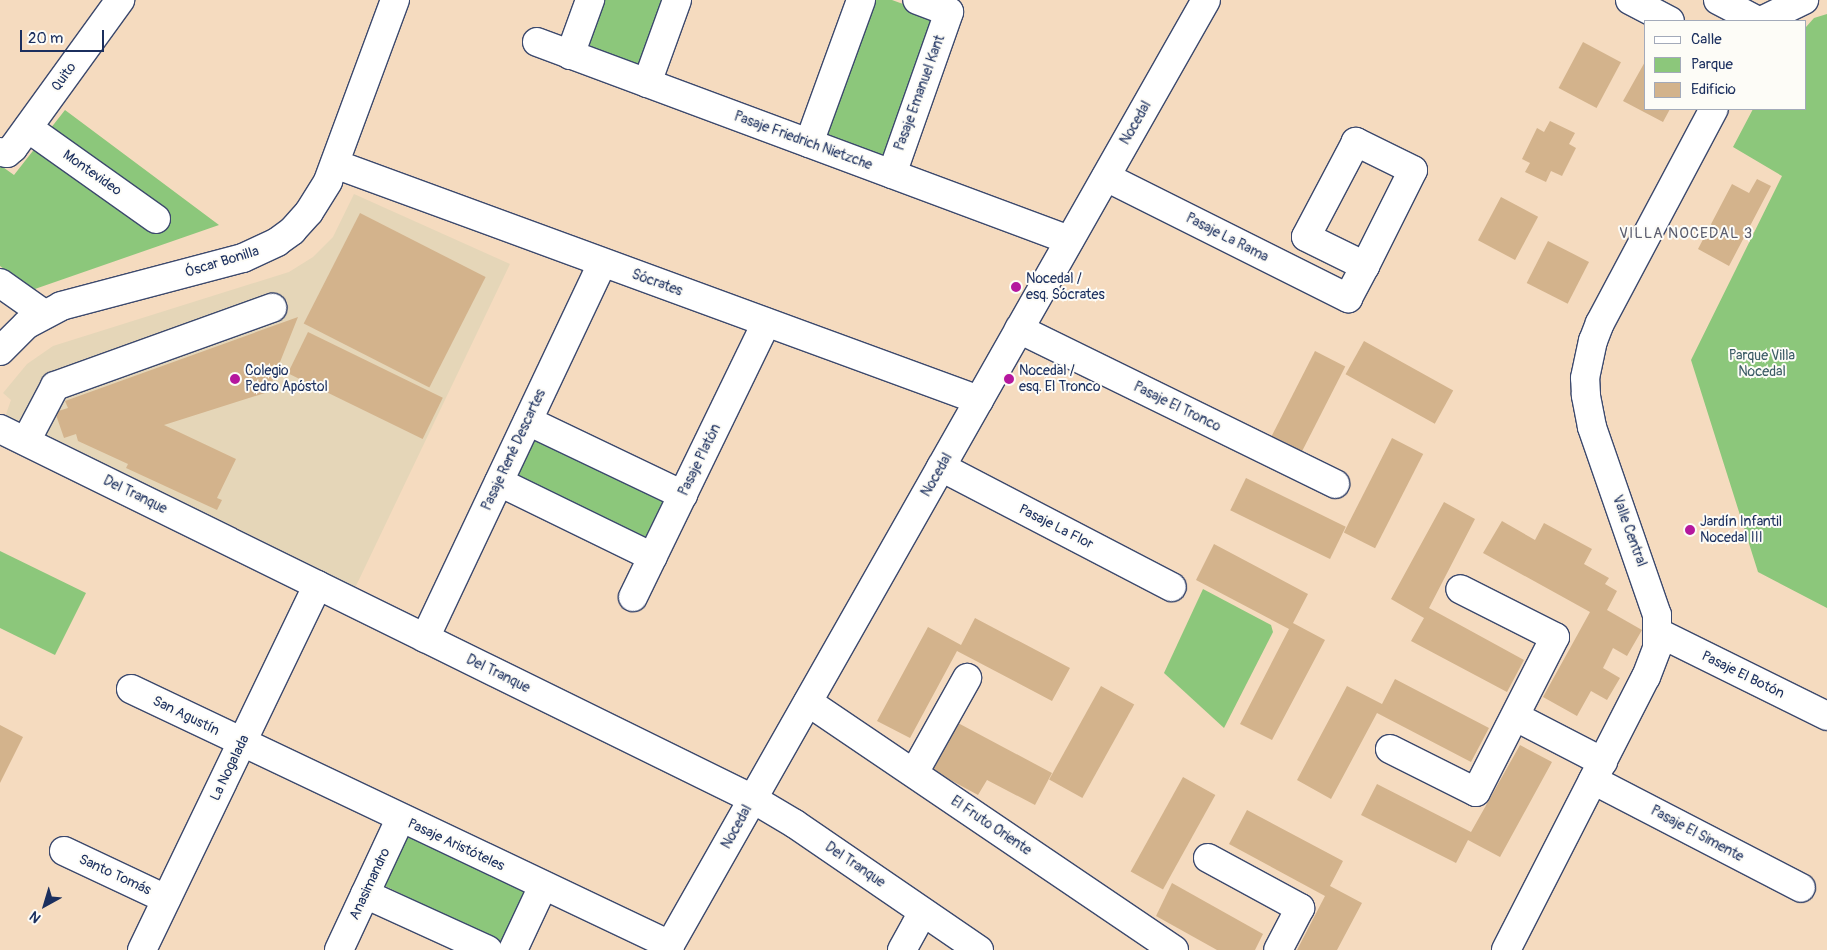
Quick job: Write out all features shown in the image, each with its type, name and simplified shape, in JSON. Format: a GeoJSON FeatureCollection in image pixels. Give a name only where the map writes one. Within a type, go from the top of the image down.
{"type":"FeatureCollection","features":[{"type":"Feature","properties":{"kind":"street","name":"Quito"},"geometry":{"type":"LineString","coordinates":[[4,152],[28,128],[120,0]]}},
{"type":"Feature","properties":{"kind":"street","name":"Óscar Bonilla"},"geometry":{"type":"LineString","coordinates":[[0,351],[26,325],[61,306],[244,258],[277,242],[301,222],[320,197],[335,164],[395,0]]}},
{"type":"Feature","properties":{"kind":"street"},"geometry":{"type":"LineString","coordinates":[[570,54],[590,0]]}},
{"type":"Feature","properties":{"kind":"street"},"geometry":{"type":"LineString","coordinates":[[647,83],[677,0]]}},
{"type":"Feature","properties":{"kind":"street"},"geometry":{"type":"LineString","coordinates":[[809,144],[861,0]]}},
{"type":"Feature","properties":{"kind":"street","name":"Pasaje Emanuel Kant"},"geometry":{"type":"LineString","coordinates":[[892,174],[949,12],[918,0]]}},
{"type":"Feature","properties":{"kind":"street","name":"Nocedal"},"geometry":{"type":"LineString","coordinates":[[669,947],[1206,0]]}},
{"type":"Feature","properties":{"kind":"street"},"geometry":{"type":"LineString","coordinates":[[1630,0],[1668,20]]}},
{"type":"Feature","properties":{"kind":"street"},"geometry":{"type":"LineString","coordinates":[[1762,20],[1804,0]]}},
{"type":"Feature","properties":{"kind":"street"},"geometry":{"type":"LineString","coordinates":[[1724,1],[1758,20]]}},
{"type":"Feature","properties":{"kind":"street","name":"Pasaje Friedrich Nietzche"},"geometry":{"type":"LineString","coordinates":[[537,42],[1069,240]]}},
{"type":"Feature","properties":{"kind":"street","name":"Valle Central"},"geometry":{"type":"LineString","coordinates":[[1506,950],[1653,663],[1658,633],[1652,598],[1592,427],[1585,378],[1593,341],[1600,323],[1713,110]]}},
{"type":"Feature","properties":{"kind":"street","name":"Montevideo"},"geometry":{"type":"LineString","coordinates":[[28,128],[156,219]]}},
{"type":"Feature","properties":{"kind":"street","name":"Sócrates"},"geometry":{"type":"LineString","coordinates":[[335,164],[979,400]]}},
{"type":"Feature","properties":{"kind":"street","name":"Pasaje La Rama"},"geometry":{"type":"LineString","coordinates":[[1106,177],[1348,298],[1364,266]]}},
{"type":"Feature","properties":{"kind":"street","name":"Pasaje René Descartes"},"geometry":{"type":"LineString","coordinates":[[425,638],[602,263]]}},
{"type":"Feature","properties":{"kind":"street"},"geometry":{"type":"LineString","coordinates":[[0,283],[44,314]]}},
{"type":"Feature","properties":{"kind":"street"},"geometry":{"type":"LineString","coordinates":[[26,441],[55,386],[272,308]]}},
{"type":"Feature","properties":{"kind":"street","name":"Pasaje Platón"},"geometry":{"type":"LineString","coordinates":[[633,597],[766,323]]}},
{"type":"Feature","properties":{"kind":"street","name":"Pasaje El Tronco"},"geometry":{"type":"LineString","coordinates":[[1019,329],[1335,484]]}},
{"type":"Feature","properties":{"kind":"street"},"geometry":{"type":"LineString","coordinates":[[528,421],[683,495]]}},
{"type":"Feature","properties":{"kind":"street","name":"Del Tranque"},"geometry":{"type":"LineString","coordinates":[[0,429],[753,799],[795,824],[979,950]]}},
{"type":"Feature","properties":{"kind":"street","name":"Pasaje La Flor"},"geometry":{"type":"LineString","coordinates":[[941,468],[1172,587]]}},
{"type":"Feature","properties":{"kind":"street"},"geometry":{"type":"LineString","coordinates":[[499,482],[653,556]]}},
{"type":"Feature","properties":{"kind":"street","name":"La Nogalada"},"geometry":{"type":"LineString","coordinates":[[142,950],[318,585]]}},
{"type":"Feature","properties":{"kind":"street"},"geometry":{"type":"LineString","coordinates":[[1390,749],[1476,792],[1516,717],[1555,637],[1460,588]]}},
{"type":"Feature","properties":{"kind":"street","name":"Pasaje El Botón"},"geometry":{"type":"LineString","coordinates":[[1658,633],[1827,716]]}},
{"type":"Feature","properties":{"kind":"street"},"geometry":{"type":"LineString","coordinates":[[914,773],[968,678]]}},
{"type":"Feature","properties":{"kind":"street","name":"San Agustín"},"geometry":{"type":"LineString","coordinates":[[131,690],[242,743]]}},
{"type":"Feature","properties":{"kind":"street","name":"El Fruto Oriente"},"geometry":{"type":"LineString","coordinates":[[808,702],[1174,950]]}},
{"type":"Feature","properties":{"kind":"street","name":"Pasaje El Simente"},"geometry":{"type":"LineString","coordinates":[[1516,717],[1598,771],[1801,888]]}},
{"type":"Feature","properties":{"kind":"street","name":"Pasaje Aristóteles"},"geometry":{"type":"LineString","coordinates":[[242,743],[669,947]]}},
{"type":"Feature","properties":{"kind":"street","name":"Anasimandro"},"geometry":{"type":"LineString","coordinates":[[339,950],[400,819]]}},
{"type":"Feature","properties":{"kind":"street","name":"Santo Tomás"},"geometry":{"type":"LineString","coordinates":[[64,851],[166,899]]}},
{"type":"Feature","properties":{"kind":"street"},"geometry":{"type":"LineString","coordinates":[[1208,858],[1300,908],[1278,950]]}},
{"type":"Feature","properties":{"kind":"street"},"geometry":{"type":"LineString","coordinates":[[513,950],[542,886]]}},
{"type":"Feature","properties":{"kind":"street"},"geometry":{"type":"LineString","coordinates":[[365,894],[488,950]]}},
{"type":"Feature","properties":{"kind":"street"},"geometry":{"type":"LineString","coordinates":[[902,950],[924,912]]}},
{"type":"Feature","properties":{"kind":"shaded area","name":"Colegio Pedro Apóstol"},"geometry":{"type":"Polygon","coordinates":[[[354,194],[510,264],[355,588],[5,417],[11,400],[3,393],[27,364],[53,346],[289,272],[313,257],[333,237],[354,194]]]}},
{"type":"Feature","properties":{"kind":"green space"},"geometry":{"type":"Polygon","coordinates":[[[598,0],[666,0],[641,71],[580,50],[598,0]]]}},
{"type":"Feature","properties":{"kind":"green space"},"geometry":{"type":"Polygon","coordinates":[[[875,0],[892,0],[939,17],[888,163],[830,142],[826,128],[871,2],[875,0]]]}},
{"type":"Feature","properties":{"kind":"green space","name":"Parque Villa Nocedal"},"geometry":{"type":"Polygon","coordinates":[[[1827,14],[1827,608],[1758,572],[1691,360],[1782,176],[1733,147],[1752,110],[1807,110],[1807,26],[1814,18],[1827,14]]]}},
{"type":"Feature","properties":{"kind":"green space"},"geometry":{"type":"Polygon","coordinates":[[[65,110],[219,225],[32,290],[0,266],[0,165],[14,175],[65,110]]]}},
{"type":"Feature","properties":{"kind":"green space"},"geometry":{"type":"Polygon","coordinates":[[[534,433],[671,497],[649,543],[512,479],[534,433]]]}},
{"type":"Feature","properties":{"kind":"green space"},"geometry":{"type":"Polygon","coordinates":[[[0,551],[86,593],[55,655],[0,628],[0,551]]]}},
{"type":"Feature","properties":{"kind":"green space"},"geometry":{"type":"Polygon","coordinates":[[[1203,589],[1271,625],[1273,632],[1224,728],[1164,673],[1203,589]]]}},
{"type":"Feature","properties":{"kind":"green space"},"geometry":{"type":"Polygon","coordinates":[[[406,834],[530,894],[505,945],[381,884],[406,834]]]}},
{"type":"Feature","properties":{"kind":"building"},"geometry":{"type":"Polygon","coordinates":[[[1583,42],[1621,62],[1597,108],[1559,88],[1583,42]]]}},
{"type":"Feature","properties":{"kind":"building"},"geometry":{"type":"Polygon","coordinates":[[[1644,64],[1644,110],[1669,110],[1663,122],[1623,101],[1644,64]]]}},
{"type":"Feature","properties":{"kind":"building"},"geometry":{"type":"Polygon","coordinates":[[[1550,121],[1575,133],[1569,144],[1576,148],[1562,176],[1551,171],[1546,182],[1525,172],[1530,163],[1522,159],[1537,128],[1544,132],[1550,121]]]}},
{"type":"Feature","properties":{"kind":"building"},"geometry":{"type":"Polygon","coordinates":[[[1757,179],[1771,186],[1729,266],[1698,249],[1732,184],[1749,193],[1757,179]]]}},
{"type":"Feature","properties":{"kind":"building"},"geometry":{"type":"Polygon","coordinates":[[[1501,197],[1538,217],[1515,260],[1478,240],[1501,197]]]}},
{"type":"Feature","properties":{"kind":"building"},"geometry":{"type":"Polygon","coordinates":[[[360,213],[486,277],[429,387],[304,323],[360,213]]]}},
{"type":"Feature","properties":{"kind":"building"},"geometry":{"type":"Polygon","coordinates":[[[1548,241],[1589,262],[1568,304],[1527,283],[1548,241]]]}},
{"type":"Feature","properties":{"kind":"building"},"geometry":{"type":"Polygon","coordinates":[[[298,317],[268,392],[164,425],[236,459],[217,498],[222,500],[217,510],[126,468],[128,464],[78,441],[76,434],[64,438],[55,412],[68,408],[65,401],[298,317]]]}},
{"type":"Feature","properties":{"kind":"building"},"geometry":{"type":"Polygon","coordinates":[[[308,332],[443,398],[423,439],[288,373],[308,332]]]}},
{"type":"Feature","properties":{"kind":"building"},"geometry":{"type":"Polygon","coordinates":[[[1364,341],[1453,390],[1435,424],[1346,374],[1364,341]]]}},
{"type":"Feature","properties":{"kind":"building"},"geometry":{"type":"Polygon","coordinates":[[[1315,351],[1345,366],[1299,457],[1269,442],[1315,351]]]}},
{"type":"Feature","properties":{"kind":"building"},"geometry":{"type":"Polygon","coordinates":[[[1392,438],[1423,454],[1375,548],[1344,532],[1392,438]]]}},
{"type":"Feature","properties":{"kind":"building"},"geometry":{"type":"Polygon","coordinates":[[[1246,478],[1346,527],[1330,559],[1230,510],[1246,478]]]}},
{"type":"Feature","properties":{"kind":"building"},"geometry":{"type":"Polygon","coordinates":[[[1444,502],[1475,519],[1429,608],[1524,660],[1507,692],[1411,641],[1424,618],[1391,599],[1444,502]]]}},
{"type":"Feature","properties":{"kind":"building"},"geometry":{"type":"Polygon","coordinates":[[[1502,521],[1535,540],[1544,523],[1592,549],[1584,564],[1609,578],[1605,584],[1617,591],[1607,610],[1642,630],[1627,656],[1613,648],[1603,668],[1620,678],[1607,700],[1591,691],[1577,716],[1543,697],[1590,612],[1483,553],[1502,521]]]}},
{"type":"Feature","properties":{"kind":"building"},"geometry":{"type":"Polygon","coordinates":[[[1214,544],[1308,594],[1293,623],[1325,640],[1272,740],[1240,724],[1289,629],[1196,580],[1214,544]]]}},
{"type":"Feature","properties":{"kind":"building"},"geometry":{"type":"Polygon","coordinates":[[[975,618],[1070,668],[1052,701],[957,651],[910,738],[877,721],[928,627],[961,645],[975,618]]]}},
{"type":"Feature","properties":{"kind":"building"},"geometry":{"type":"Polygon","coordinates":[[[1395,679],[1489,728],[1471,762],[1377,713],[1331,799],[1297,780],[1347,686],[1382,704],[1395,679]]]}},
{"type":"Feature","properties":{"kind":"building"},"geometry":{"type":"Polygon","coordinates":[[[1101,686],[1134,704],[1082,798],[1049,780],[1101,686]]]}},
{"type":"Feature","properties":{"kind":"building"},"geometry":{"type":"Polygon","coordinates":[[[958,723],[1052,773],[1035,805],[987,780],[978,795],[932,770],[958,723]]]}},
{"type":"Feature","properties":{"kind":"building"},"geometry":{"type":"Polygon","coordinates":[[[0,725],[23,737],[0,783],[0,725]]]}},
{"type":"Feature","properties":{"kind":"building"},"geometry":{"type":"Polygon","coordinates":[[[1520,745],[1552,762],[1500,857],[1468,840],[1456,863],[1361,815],[1377,784],[1471,832],[1520,745]]]}},
{"type":"Feature","properties":{"kind":"building"},"geometry":{"type":"Polygon","coordinates":[[[1183,777],[1215,795],[1163,889],[1131,871],[1183,777]]]}},
{"type":"Feature","properties":{"kind":"building"},"geometry":{"type":"Polygon","coordinates":[[[1247,810],[1343,861],[1330,886],[1362,903],[1337,950],[1297,950],[1325,896],[1229,844],[1247,810]]]}},
{"type":"Feature","properties":{"kind":"building"},"geometry":{"type":"Polygon","coordinates":[[[1172,883],[1263,934],[1255,950],[1217,950],[1156,916],[1172,883]]]}},
{"type":"Feature","properties":{"kind":"place","name":"Nocedal / esq. Sócrates"},"geometry":{"type":"Point","coordinates":[1016,287]}},
{"type":"Feature","properties":{"kind":"place","name":"Colegio Pedro Apóstol"},"geometry":{"type":"Point","coordinates":[235,379]}},
{"type":"Feature","properties":{"kind":"place","name":"Nocedal / esq. El Tronco"},"geometry":{"type":"Point","coordinates":[1009,379]}},
{"type":"Feature","properties":{"kind":"place","name":"Jardín Infantil Nocedal III"},"geometry":{"type":"Point","coordinates":[1690,530]}},
{"type":"Feature","properties":{"kind":"district","name":"VILLA NOCEDAL 3"},"geometry":{"type":"Point","coordinates":[1686,234]}}]}
